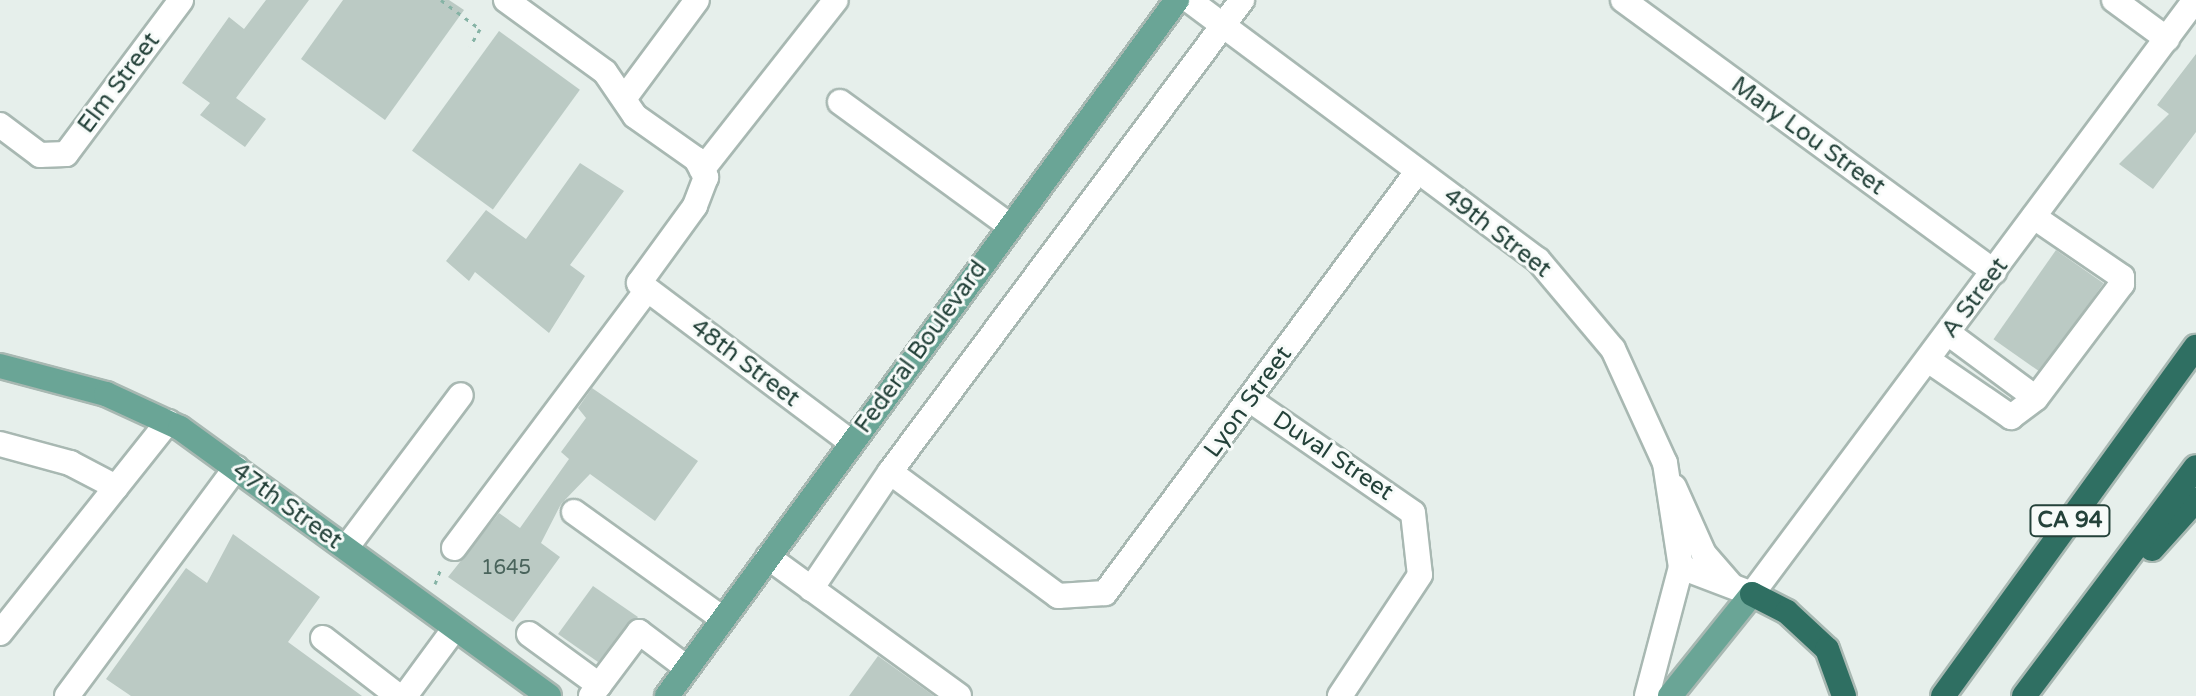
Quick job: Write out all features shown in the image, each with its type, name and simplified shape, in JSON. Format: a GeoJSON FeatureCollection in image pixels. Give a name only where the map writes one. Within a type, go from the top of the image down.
{"type":"FeatureCollection","features":[{"type":"Feature","properties":{"kind":"highway","name":"CA 94"},"geometry":{"type":"LineString","coordinates":[[1943,696],[2196,347]]}},
{"type":"Feature","properties":{"kind":"highway","name":"CA 94"},"geometry":{"type":"LineString","coordinates":[[2028,689],[2196,467]]}},
{"type":"Feature","properties":{"kind":"highway"},"geometry":{"type":"LineString","coordinates":[[2028,689],[2196,500]]}},
{"type":"Feature","properties":{"kind":"highway"},"geometry":{"type":"LineString","coordinates":[[1742,590],[1787,612],[1827,649],[1844,696]]}},
{"type":"Feature","properties":{"kind":"main road","name":"Federal Boulevard"},"geometry":{"type":"LineString","coordinates":[[667,696],[1177,0]]}},
{"type":"Feature","properties":{"kind":"main road","name":"47th Street"},"geometry":{"type":"LineString","coordinates":[[0,366],[106,394],[168,422],[549,696]]}},
{"type":"Feature","properties":{"kind":"main road","name":"A Street"},"geometry":{"type":"LineString","coordinates":[[1670,696],[1742,590]]}},
{"type":"Feature","properties":{"kind":"street"},"geometry":{"type":"LineString","coordinates":[[506,0],[626,96],[635,116],[704,173]]}},
{"type":"Feature","properties":{"kind":"street"},"geometry":{"type":"LineString","coordinates":[[626,96],[697,0]]}},
{"type":"Feature","properties":{"kind":"street"},"geometry":{"type":"LineString","coordinates":[[454,548],[643,286],[695,206],[704,173],[836,0]]}},
{"type":"Feature","properties":{"kind":"street","name":"49th Street"},"geometry":{"type":"LineString","coordinates":[[1189,0],[1224,23],[1417,172],[1538,260],[1584,311],[1640,399],[1668,479],[1681,567],[1647,696]]}},
{"type":"Feature","properties":{"kind":"street"},"geometry":{"type":"LineString","coordinates":[[811,589],[890,472],[1242,0]]}},
{"type":"Feature","properties":{"kind":"street","name":"Mary Lou Street"},"geometry":{"type":"LineString","coordinates":[[1623,0],[1994,272]]}},
{"type":"Feature","properties":{"kind":"street"},"geometry":{"type":"LineString","coordinates":[[2114,0],[2167,39]]}},
{"type":"Feature","properties":{"kind":"street","name":"A Street"},"geometry":{"type":"LineString","coordinates":[[1742,590],[1928,360],[2195,0]]}},
{"type":"Feature","properties":{"kind":"street","name":"Elm Street"},"geometry":{"type":"LineString","coordinates":[[0,125],[53,160],[66,154],[178,1]]}},
{"type":"Feature","properties":{"kind":"street"},"geometry":{"type":"LineString","coordinates":[[840,102],[1010,226]]}},
{"type":"Feature","properties":{"kind":"street","name":"Lyon Street"},"geometry":{"type":"LineString","coordinates":[[890,472],[1058,596],[1105,593],[1417,172]]}},
{"type":"Feature","properties":{"kind":"street"},"geometry":{"type":"LineString","coordinates":[[1928,360],[2011,417],[2036,398],[2122,277],[2034,217]]}},
{"type":"Feature","properties":{"kind":"street","name":"48th Street"},"geometry":{"type":"LineString","coordinates":[[643,286],[851,442]]}},
{"type":"Feature","properties":{"kind":"street"},"geometry":{"type":"LineString","coordinates":[[1948,333],[2036,398]]}},
{"type":"Feature","properties":{"kind":"street"},"geometry":{"type":"LineString","coordinates":[[346,548],[461,395]]}},
{"type":"Feature","properties":{"kind":"street","name":"Duval Street"},"geometry":{"type":"LineString","coordinates":[[1250,400],[1413,513],[1423,558],[1405,607],[1340,696]]}},
{"type":"Feature","properties":{"kind":"street"},"geometry":{"type":"LineString","coordinates":[[0,633],[168,422]]}},
{"type":"Feature","properties":{"kind":"street"},"geometry":{"type":"LineString","coordinates":[[0,444],[70,463],[116,487]]}},
{"type":"Feature","properties":{"kind":"street"},"geometry":{"type":"LineString","coordinates":[[67,696],[236,468]]}},
{"type":"Feature","properties":{"kind":"street"},"geometry":{"type":"LineString","coordinates":[[1668,479],[1686,501],[1704,554],[1742,590]]}},
{"type":"Feature","properties":{"kind":"street"},"geometry":{"type":"LineString","coordinates":[[574,512],[723,619]]}},
{"type":"Feature","properties":{"kind":"street"},"geometry":{"type":"LineString","coordinates":[[768,557],[959,696]]}},
{"type":"Feature","properties":{"kind":"street"},"geometry":{"type":"LineString","coordinates":[[1681,567],[1742,590]]}},
{"type":"Feature","properties":{"kind":"street"},"geometry":{"type":"LineString","coordinates":[[405,696],[455,628]]}},
{"type":"Feature","properties":{"kind":"street"},"geometry":{"type":"LineString","coordinates":[[529,634],[595,691],[639,632],[687,668]]}},
{"type":"Feature","properties":{"kind":"street"},"geometry":{"type":"LineString","coordinates":[[323,638],[398,696]]}},
{"type":"Feature","properties":{"kind":"path"},"geometry":{"type":"LineString","coordinates":[[441,0],[480,29],[470,46]]}},
{"type":"Feature","properties":{"kind":"path"},"geometry":{"type":"LineString","coordinates":[[450,7],[455,0]]}},
{"type":"Feature","properties":{"kind":"building"},"geometry":{"type":"Polygon","coordinates":[[[266,0],[309,0],[236,98],[266,119],[245,147],[200,115],[210,103],[182,83],[229,17],[244,29],[266,0]]]}},
{"type":"Feature","properties":{"kind":"building"},"geometry":{"type":"Polygon","coordinates":[[[343,0],[449,0],[464,10],[385,120],[301,59],[343,0]]]}},
{"type":"Feature","properties":{"kind":"building"},"geometry":{"type":"Polygon","coordinates":[[[499,31],[580,90],[493,210],[412,151],[499,31]]]}},
{"type":"Feature","properties":{"kind":"building"},"geometry":{"type":"Polygon","coordinates":[[[2196,54],[2196,132],[2153,189],[2119,164],[2169,114],[2157,105],[2196,54]]]}},
{"type":"Feature","properties":{"kind":"building"},"geometry":{"type":"Polygon","coordinates":[[[580,163],[624,191],[570,265],[585,276],[549,333],[475,272],[469,281],[446,261],[486,210],[526,239],[580,163]]]}},
{"type":"Feature","properties":{"kind":"building"},"geometry":{"type":"Polygon","coordinates":[[[2056,250],[2104,283],[2041,373],[1993,339],[2056,250]]]}},
{"type":"Feature","properties":{"kind":"building"},"geometry":{"type":"Polygon","coordinates":[[[592,388],[698,461],[655,521],[590,474],[561,504],[541,543],[560,557],[513,622],[448,577],[499,513],[520,528],[569,459],[561,452],[586,418],[578,408],[592,388]]]}},
{"type":"Feature","properties":{"kind":"building"},"geometry":{"type":"Polygon","coordinates":[[[233,534],[320,597],[288,642],[362,696],[131,696],[106,679],[186,568],[207,583],[233,534]]]}},
{"type":"Feature","properties":{"kind":"building"},"geometry":{"type":"Polygon","coordinates":[[[593,586],[638,617],[598,662],[558,634],[593,586]]]}},
{"type":"Feature","properties":{"kind":"building"},"geometry":{"type":"Polygon","coordinates":[[[878,656],[934,696],[849,696],[878,656]]]}}]}
